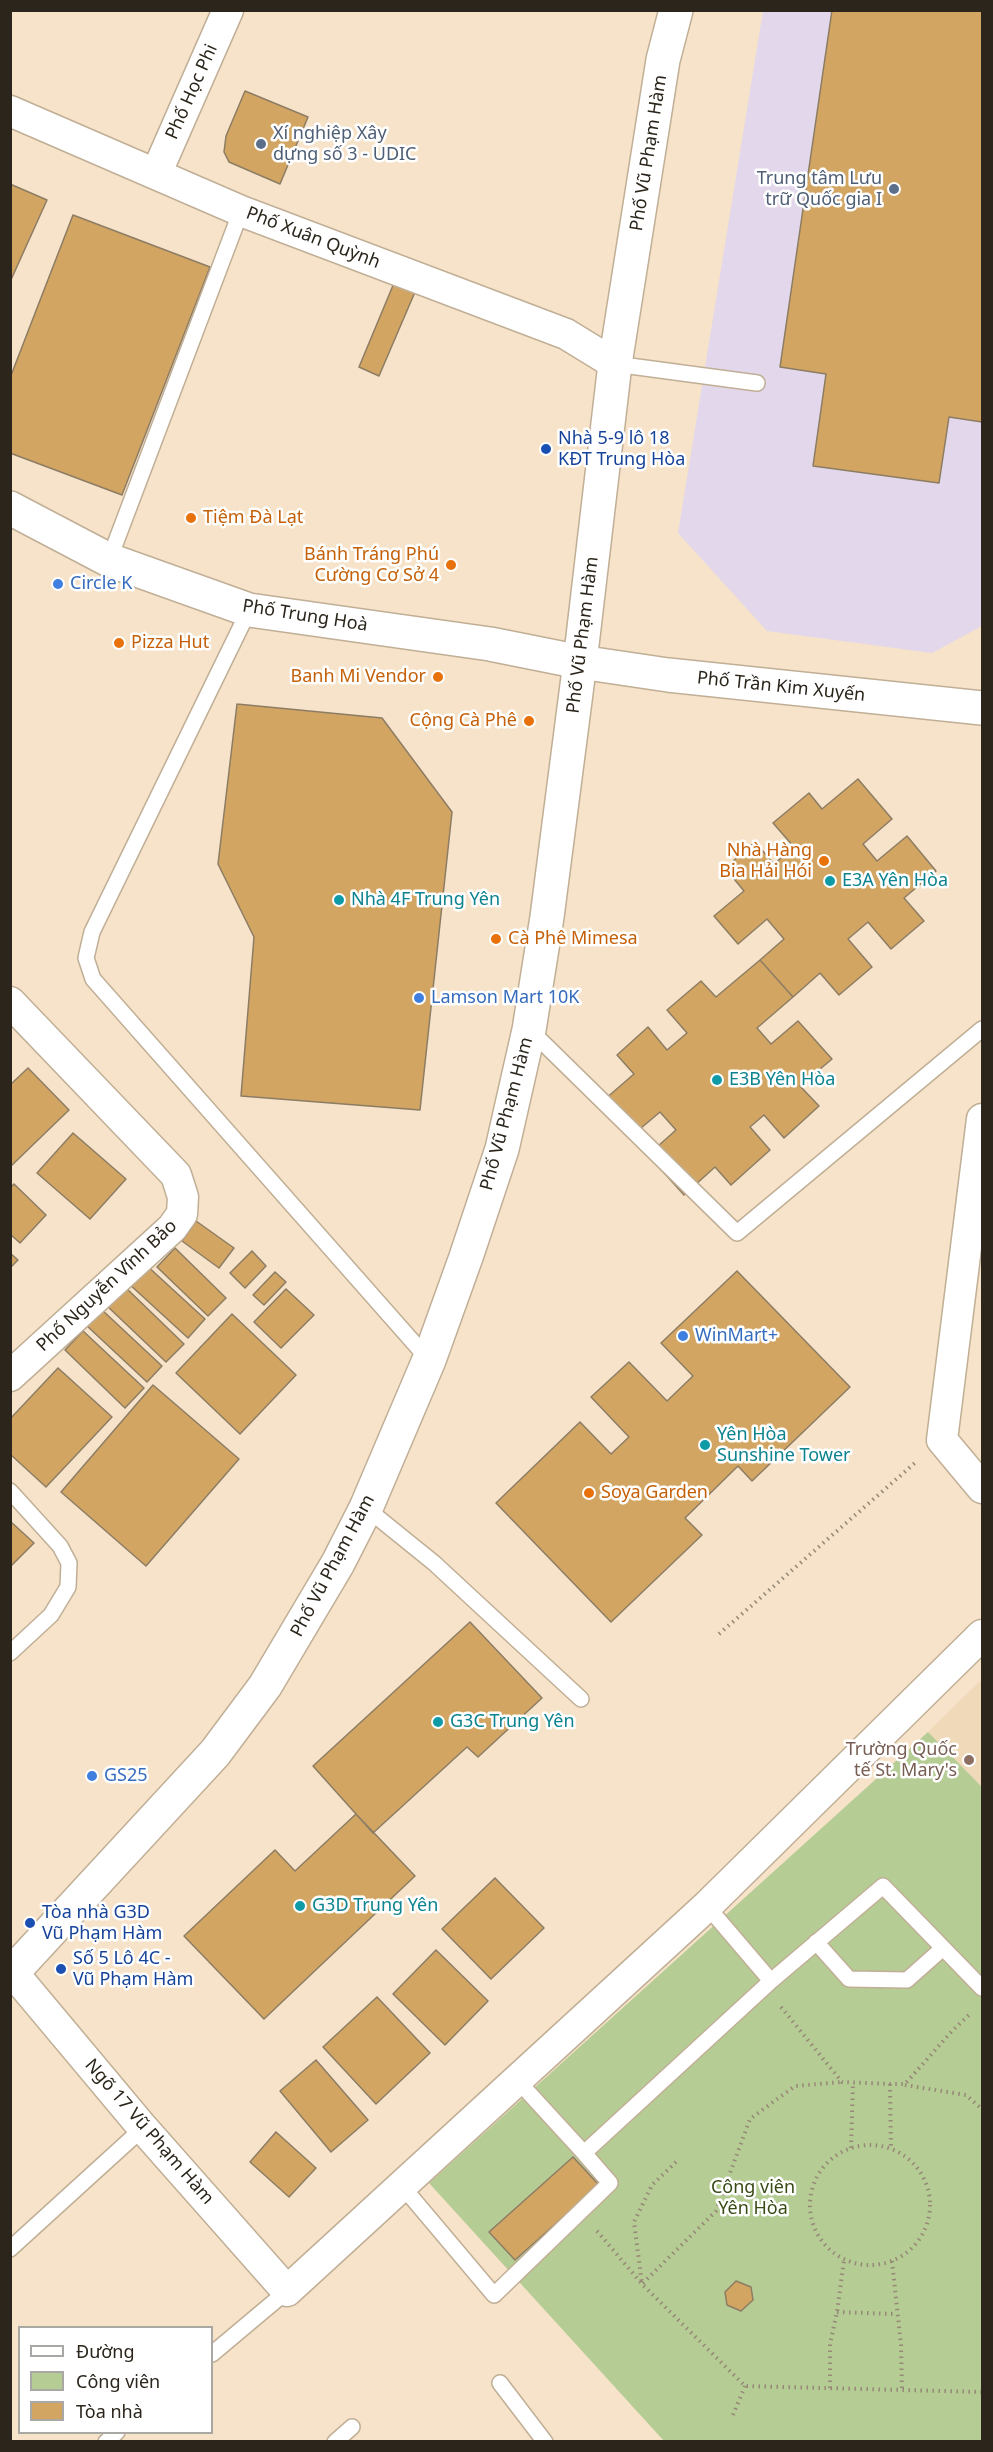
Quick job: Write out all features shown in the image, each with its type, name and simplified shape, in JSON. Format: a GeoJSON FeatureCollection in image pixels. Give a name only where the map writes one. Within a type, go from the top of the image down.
{"type":"FeatureCollection","features":[{"type":"Feature","properties":{"kind":"street","name":"Phố Học Phi"},"geometry":{"type":"LineString","coordinates":[[156,174],[228,10]]}},
{"type":"Feature","properties":{"kind":"street","name":"Phố Vũ Phạm Hàm"},"geometry":{"type":"LineString","coordinates":[[12,1972],[222,1743],[265,1686],[296,1637],[366,1508],[429,1360],[502,1149],[529,1030],[547,917],[615,364],[663,60],[676,10]]}},
{"type":"Feature","properties":{"kind":"street","name":"Phố Xuân Quỳnh"},"geometry":{"type":"LineString","coordinates":[[10,111],[241,211],[566,334],[615,364]]}},
{"type":"Feature","properties":{"kind":"street","name":"Phố Trung Hoà"},"geometry":{"type":"LineString","coordinates":[[10,508],[109,560],[249,610],[490,644],[580,662]]}},
{"type":"Feature","properties":{"kind":"street","name":"Phố Trần Kim Xuyến"},"geometry":{"type":"LineString","coordinates":[[580,662],[668,675],[982,708]]}},
{"type":"Feature","properties":{"kind":"street","name":"Phố Nguyễn Vĩnh Bảo"},"geometry":{"type":"LineString","coordinates":[[10,1376],[172,1228],[182,1214],[183,1197],[176,1175],[15,1017]]}},
{"type":"Feature","properties":{"kind":"street"},"geometry":{"type":"LineString","coordinates":[[982,1119],[942,1440],[982,1488]]}},
{"type":"Feature","properties":{"kind":"street"},"geometry":{"type":"LineString","coordinates":[[287,2291],[707,1906],[982,1635]]}},
{"type":"Feature","properties":{"kind":"street","name":"Ngõ 17 Vũ Phạm Hàm"},"geometry":{"type":"LineString","coordinates":[[12,1972],[143,2128],[287,2291]]}},
{"type":"Feature","properties":{"kind":"lane"},"geometry":{"type":"LineString","coordinates":[[109,560],[241,211]]}},
{"type":"Feature","properties":{"kind":"lane"},"geometry":{"type":"LineString","coordinates":[[615,364],[757,383]]}},
{"type":"Feature","properties":{"kind":"lane"},"geometry":{"type":"LineString","coordinates":[[249,610],[92,932],[86,958],[93,979],[429,1360]]}},
{"type":"Feature","properties":{"kind":"lane"},"geometry":{"type":"LineString","coordinates":[[529,1030],[737,1233],[982,1029]]}},
{"type":"Feature","properties":{"kind":"lane"},"geometry":{"type":"LineString","coordinates":[[10,1491],[60,1546],[69,1563],[68,1587],[51,1615],[10,1653]]}},
{"type":"Feature","properties":{"kind":"lane"},"geometry":{"type":"LineString","coordinates":[[366,1508],[434,1563],[581,1700]]}},
{"type":"Feature","properties":{"kind":"lane"},"geometry":{"type":"LineString","coordinates":[[584,2152],[771,1981],[883,1886],[982,1988]]}},
{"type":"Feature","properties":{"kind":"lane"},"geometry":{"type":"LineString","coordinates":[[707,1906],[771,1981]]}},
{"type":"Feature","properties":{"kind":"lane"},"geometry":{"type":"LineString","coordinates":[[816,1942],[849,1979],[907,1980],[943,1948]]}},
{"type":"Feature","properties":{"kind":"lane"},"geometry":{"type":"LineString","coordinates":[[403,2187],[495,2295],[609,2183],[584,2152],[518,2081]]}},
{"type":"Feature","properties":{"kind":"lane"},"geometry":{"type":"LineString","coordinates":[[10,2249],[143,2128]]}},
{"type":"Feature","properties":{"kind":"lane"},"geometry":{"type":"LineString","coordinates":[[213,2353],[287,2291]]}},
{"type":"Feature","properties":{"kind":"lane"},"geometry":{"type":"LineString","coordinates":[[500,2384],[545,2442]]}},
{"type":"Feature","properties":{"kind":"lane"},"geometry":{"type":"LineString","coordinates":[[335,2442],[352,2427]]}},
{"type":"Feature","properties":{"kind":"path"},"geometry":{"type":"LineString","coordinates":[[719,1634],[942,1440]]}},
{"type":"Feature","properties":{"kind":"path"},"geometry":{"type":"LineString","coordinates":[[905,2084],[952,2031],[975,2009]]}},
{"type":"Feature","properties":{"kind":"path"},"geometry":{"type":"LineString","coordinates":[[800,2028],[842,2082]]}},
{"type":"Feature","properties":{"kind":"path"},"geometry":{"type":"LineString","coordinates":[[642,2284],[716,2211],[750,2119],[795,2086],[842,2082],[905,2084],[966,2096],[982,2109]]}},
{"type":"Feature","properties":{"kind":"path"},"geometry":{"type":"LineString","coordinates":[[851,2148],[853,2082]]}},
{"type":"Feature","properties":{"kind":"path"},"geometry":{"type":"LineString","coordinates":[[890,2084],[891,2149]]}},
{"type":"Feature","properties":{"kind":"path"},"geometry":{"type":"LineString","coordinates":[[871,2145],[891,2149],[909,2159],[922,2175],[929,2194],[929,2214],[922,2234],[910,2250],[892,2261],[860,2264],[844,2260],[828,2248],[816,2231],[810,2212],[811,2191],[819,2173],[833,2157],[851,2148],[871,2145]]}},
{"type":"Feature","properties":{"kind":"path"},"geometry":{"type":"LineString","coordinates":[[642,2284],[634,2222],[652,2185],[676,2162]]}},
{"type":"Feature","properties":{"kind":"path"},"geometry":{"type":"LineString","coordinates":[[607,2240],[642,2284],[745,2386],[982,2392]]}},
{"type":"Feature","properties":{"kind":"path"},"geometry":{"type":"LineString","coordinates":[[830,2388],[830,2343],[844,2260]]}},
{"type":"Feature","properties":{"kind":"path"},"geometry":{"type":"LineString","coordinates":[[892,2261],[901,2344],[902,2390]]}},
{"type":"Feature","properties":{"kind":"path"},"geometry":{"type":"LineString","coordinates":[[837,2312],[896,2314]]}},
{"type":"Feature","properties":{"kind":"path"},"geometry":{"type":"LineString","coordinates":[[732,2415],[745,2386]]}},
{"type":"Feature","properties":{"kind":"shaded area"},"geometry":{"type":"Polygon","coordinates":[[[763,11],[982,11],[982,626],[932,653],[767,631],[678,533],[763,11]]]}},
{"type":"Feature","properties":{"kind":"shaded area","name":"Trường Quốc tế St. Mary's"},"geometry":{"type":"Polygon","coordinates":[[[982,1679],[982,1787],[928,1732],[982,1679]]]}},
{"type":"Feature","properties":{"kind":"green space","name":"Công viên Yên Hòa"},"geometry":{"type":"Polygon","coordinates":[[[928,1732],[982,1787],[982,2441],[664,2441],[429,2183],[928,1732]]]}},
{"type":"Feature","properties":{"kind":"building","name":"Trung tâm Lưu trữ Quốc gia I"},"geometry":{"type":"Polygon","coordinates":[[[832,10],[982,10],[982,422],[949,417],[939,483],[813,466],[826,374],[780,367],[832,10]]]}},
{"type":"Feature","properties":{"kind":"building","name":"Xí nghiệp Xây dựng số 3 - UDIC"},"geometry":{"type":"Polygon","coordinates":[[[245,91],[308,117],[280,184],[229,162],[224,152],[226,136],[245,91]]]}},
{"type":"Feature","properties":{"kind":"building"},"geometry":{"type":"Polygon","coordinates":[[[10,184],[47,200],[10,282],[10,184]]]}},
{"type":"Feature","properties":{"kind":"building"},"geometry":{"type":"Polygon","coordinates":[[[73,215],[210,267],[122,495],[10,453],[10,378],[73,215]]]}},
{"type":"Feature","properties":{"kind":"building"},"geometry":{"type":"Polygon","coordinates":[[[394,283],[415,292],[379,376],[359,367],[394,283]]]}},
{"type":"Feature","properties":{"kind":"building","name":"Nhà 4F Trung Yên"},"geometry":{"type":"Polygon","coordinates":[[[237,704],[382,718],[452,812],[420,1110],[241,1096],[254,937],[218,864],[237,704]]]}},
{"type":"Feature","properties":{"kind":"building","name":"E3A Yên Hòa"},"geometry":{"type":"Polygon","coordinates":[[[858,779],[892,819],[863,844],[877,861],[907,836],[936,871],[904,898],[924,921],[891,949],[868,922],[848,939],[872,967],[839,995],[820,973],[793,997],[760,960],[784,939],[767,919],[738,944],[714,916],[744,891],[725,868],[755,842],[774,864],[794,847],[773,823],[809,793],[822,809],[858,779]]]}},
{"type":"Feature","properties":{"kind":"building","name":"E3B Yên Hòa"},"geometry":{"type":"Polygon","coordinates":[[[760,960],[793,997],[757,1028],[771,1044],[798,1021],[832,1059],[800,1086],[819,1106],[784,1138],[764,1115],[750,1127],[770,1150],[731,1185],[715,1167],[684,1195],[648,1155],[676,1130],[660,1112],[634,1134],[604,1100],[634,1074],[617,1055],[648,1027],[667,1050],[687,1033],[667,1010],[701,981],[716,997],[760,960]]]}},
{"type":"Feature","properties":{"kind":"building"},"geometry":{"type":"Polygon","coordinates":[[[28,1068],[69,1110],[10,1167],[10,1085],[28,1068]]]}},
{"type":"Feature","properties":{"kind":"building"},"geometry":{"type":"Polygon","coordinates":[[[73,1133],[126,1179],[90,1219],[37,1173],[73,1133]]]}},
{"type":"Feature","properties":{"kind":"building"},"geometry":{"type":"Polygon","coordinates":[[[14,1184],[46,1215],[20,1243],[10,1234],[10,1188],[14,1184]]]}},
{"type":"Feature","properties":{"kind":"building"},"geometry":{"type":"Polygon","coordinates":[[[196,1221],[234,1248],[219,1268],[182,1241],[196,1221]]]}},
{"type":"Feature","properties":{"kind":"building"},"geometry":{"type":"Polygon","coordinates":[[[175,1248],[226,1298],[208,1316],[157,1267],[175,1248]]]}},
{"type":"Feature","properties":{"kind":"building"},"geometry":{"type":"Polygon","coordinates":[[[252,1251],[266,1266],[245,1288],[230,1273],[252,1251]]]}},
{"type":"Feature","properties":{"kind":"building"},"geometry":{"type":"Polygon","coordinates":[[[10,1253],[18,1260],[10,1268],[10,1253]]]}},
{"type":"Feature","properties":{"kind":"building"},"geometry":{"type":"Polygon","coordinates":[[[145,1264],[205,1319],[188,1338],[128,1283],[145,1264]]]}},
{"type":"Feature","properties":{"kind":"building","name":"Yên Hòa Sunshine Tower"},"geometry":{"type":"Polygon","coordinates":[[[737,1271],[850,1387],[752,1481],[738,1466],[685,1518],[702,1535],[611,1622],[496,1503],[580,1422],[611,1454],[629,1437],[591,1397],[629,1362],[667,1401],[693,1376],[661,1343],[737,1271]]]}},
{"type":"Feature","properties":{"kind":"building"},"geometry":{"type":"Polygon","coordinates":[[[275,1272],[286,1282],[264,1305],[253,1295],[275,1272]]]}},
{"type":"Feature","properties":{"kind":"building"},"geometry":{"type":"Polygon","coordinates":[[[124,1286],[184,1344],[166,1362],[106,1305],[124,1286]]]}},
{"type":"Feature","properties":{"kind":"building"},"geometry":{"type":"Polygon","coordinates":[[[286,1289],[314,1315],[281,1348],[254,1322],[286,1289]]]}},
{"type":"Feature","properties":{"kind":"building"},"geometry":{"type":"Polygon","coordinates":[[[101,1309],[162,1366],[147,1382],[86,1325],[101,1309]]]}},
{"type":"Feature","properties":{"kind":"building"},"geometry":{"type":"Polygon","coordinates":[[[232,1314],[296,1375],[240,1434],[176,1373],[232,1314]]]}},
{"type":"Feature","properties":{"kind":"building"},"geometry":{"type":"Polygon","coordinates":[[[83,1331],[144,1388],[125,1408],[65,1350],[83,1331]]]}},
{"type":"Feature","properties":{"kind":"building"},"geometry":{"type":"Polygon","coordinates":[[[58,1368],[112,1417],[46,1487],[10,1454],[10,1419],[58,1368]]]}},
{"type":"Feature","properties":{"kind":"building"},"geometry":{"type":"Polygon","coordinates":[[[153,1385],[239,1459],[146,1566],[61,1492],[153,1385]]]}},
{"type":"Feature","properties":{"kind":"building"},"geometry":{"type":"Polygon","coordinates":[[[10,1521],[34,1543],[10,1567],[10,1521]]]}},
{"type":"Feature","properties":{"kind":"building","name":"G3C Trung Yên"},"geometry":{"type":"Polygon","coordinates":[[[470,1622],[542,1698],[478,1757],[467,1747],[373,1833],[313,1766],[470,1622]]]}},
{"type":"Feature","properties":{"kind":"building","name":"G3D Trung Yên"},"geometry":{"type":"Polygon","coordinates":[[[356,1814],[415,1876],[264,2019],[184,1936],[275,1850],[295,1871],[356,1814]]]}},
{"type":"Feature","properties":{"kind":"building"},"geometry":{"type":"Polygon","coordinates":[[[495,1878],[544,1928],[491,1979],[442,1929],[495,1878]]]}},
{"type":"Feature","properties":{"kind":"building"},"geometry":{"type":"Polygon","coordinates":[[[436,1950],[488,2001],[445,2045],[393,1994],[436,1950]]]}},
{"type":"Feature","properties":{"kind":"building"},"geometry":{"type":"Polygon","coordinates":[[[377,1997],[430,2053],[376,2104],[323,2047],[377,1997]]]}},
{"type":"Feature","properties":{"kind":"building"},"geometry":{"type":"Polygon","coordinates":[[[316,2060],[368,2120],[331,2152],[280,2091],[316,2060]]]}},
{"type":"Feature","properties":{"kind":"building"},"geometry":{"type":"Polygon","coordinates":[[[276,2132],[316,2168],[289,2197],[250,2162],[276,2132]]]}},
{"type":"Feature","properties":{"kind":"building"},"geometry":{"type":"Polygon","coordinates":[[[573,2157],[599,2185],[515,2260],[489,2232],[573,2157]]]}},
{"type":"Feature","properties":{"kind":"building"},"geometry":{"type":"Polygon","coordinates":[[[736,2281],[751,2287],[753,2300],[741,2311],[727,2305],[725,2292],[736,2281]]]}},
{"type":"Feature","properties":{"kind":"place","name":"Xí nghiệp Xây dựng số 3 - UDIC"},"geometry":{"type":"Point","coordinates":[261,144]}},
{"type":"Feature","properties":{"kind":"place","name":"Trung tâm Lưu trữ Quốc gia I"},"geometry":{"type":"Point","coordinates":[894,189]}},
{"type":"Feature","properties":{"kind":"place","name":"Nhà 5-9 lô 18 KĐT Trung Hòa"},"geometry":{"type":"Point","coordinates":[546,449]}},
{"type":"Feature","properties":{"kind":"place","name":"Tiệm Đà Lạt"},"geometry":{"type":"Point","coordinates":[191,518]}},
{"type":"Feature","properties":{"kind":"place","name":"Bánh Tráng Phú Cường Cơ Sở 4"},"geometry":{"type":"Point","coordinates":[451,565]}},
{"type":"Feature","properties":{"kind":"place","name":"Circle K"},"geometry":{"type":"Point","coordinates":[58,584]}},
{"type":"Feature","properties":{"kind":"place","name":"Pizza Hut"},"geometry":{"type":"Point","coordinates":[119,643]}},
{"type":"Feature","properties":{"kind":"place","name":"Banh Mi Vendor"},"geometry":{"type":"Point","coordinates":[438,677]}},
{"type":"Feature","properties":{"kind":"place","name":"Cộng Cà Phê"},"geometry":{"type":"Point","coordinates":[529,721]}},
{"type":"Feature","properties":{"kind":"place","name":"Nhà Hàng Bia Hải Hói"},"geometry":{"type":"Point","coordinates":[824,861]}},
{"type":"Feature","properties":{"kind":"place","name":"E3A Yên Hòa"},"geometry":{"type":"Point","coordinates":[830,881]}},
{"type":"Feature","properties":{"kind":"place","name":"Nhà 4F Trung Yên"},"geometry":{"type":"Point","coordinates":[339,900]}},
{"type":"Feature","properties":{"kind":"place","name":"Cà Phê Mimesa"},"geometry":{"type":"Point","coordinates":[496,939]}},
{"type":"Feature","properties":{"kind":"place","name":"Lamson Mart 10K"},"geometry":{"type":"Point","coordinates":[419,998]}},
{"type":"Feature","properties":{"kind":"place","name":"E3B Yên Hòa"},"geometry":{"type":"Point","coordinates":[717,1080]}},
{"type":"Feature","properties":{"kind":"place","name":"WinMart+"},"geometry":{"type":"Point","coordinates":[683,1336]}},
{"type":"Feature","properties":{"kind":"place","name":"Yên Hòa Sunshine Tower"},"geometry":{"type":"Point","coordinates":[705,1445]}},
{"type":"Feature","properties":{"kind":"place","name":"Soya Garden"},"geometry":{"type":"Point","coordinates":[589,1493]}},
{"type":"Feature","properties":{"kind":"place","name":"G3C Trung Yên"},"geometry":{"type":"Point","coordinates":[438,1722]}},
{"type":"Feature","properties":{"kind":"place","name":"Trường Quốc tế St. Mary's"},"geometry":{"type":"Point","coordinates":[969,1760]}},
{"type":"Feature","properties":{"kind":"place","name":"GS25"},"geometry":{"type":"Point","coordinates":[92,1776]}},
{"type":"Feature","properties":{"kind":"place","name":"G3D Trung Yên"},"geometry":{"type":"Point","coordinates":[300,1906]}},
{"type":"Feature","properties":{"kind":"place","name":"Tòa nhà G3D Vũ Phạm Hàm"},"geometry":{"type":"Point","coordinates":[30,1923]}},
{"type":"Feature","properties":{"kind":"place","name":"Số 5 Lô 4C - Vũ Phạm Hàm"},"geometry":{"type":"Point","coordinates":[61,1969]}}]}
